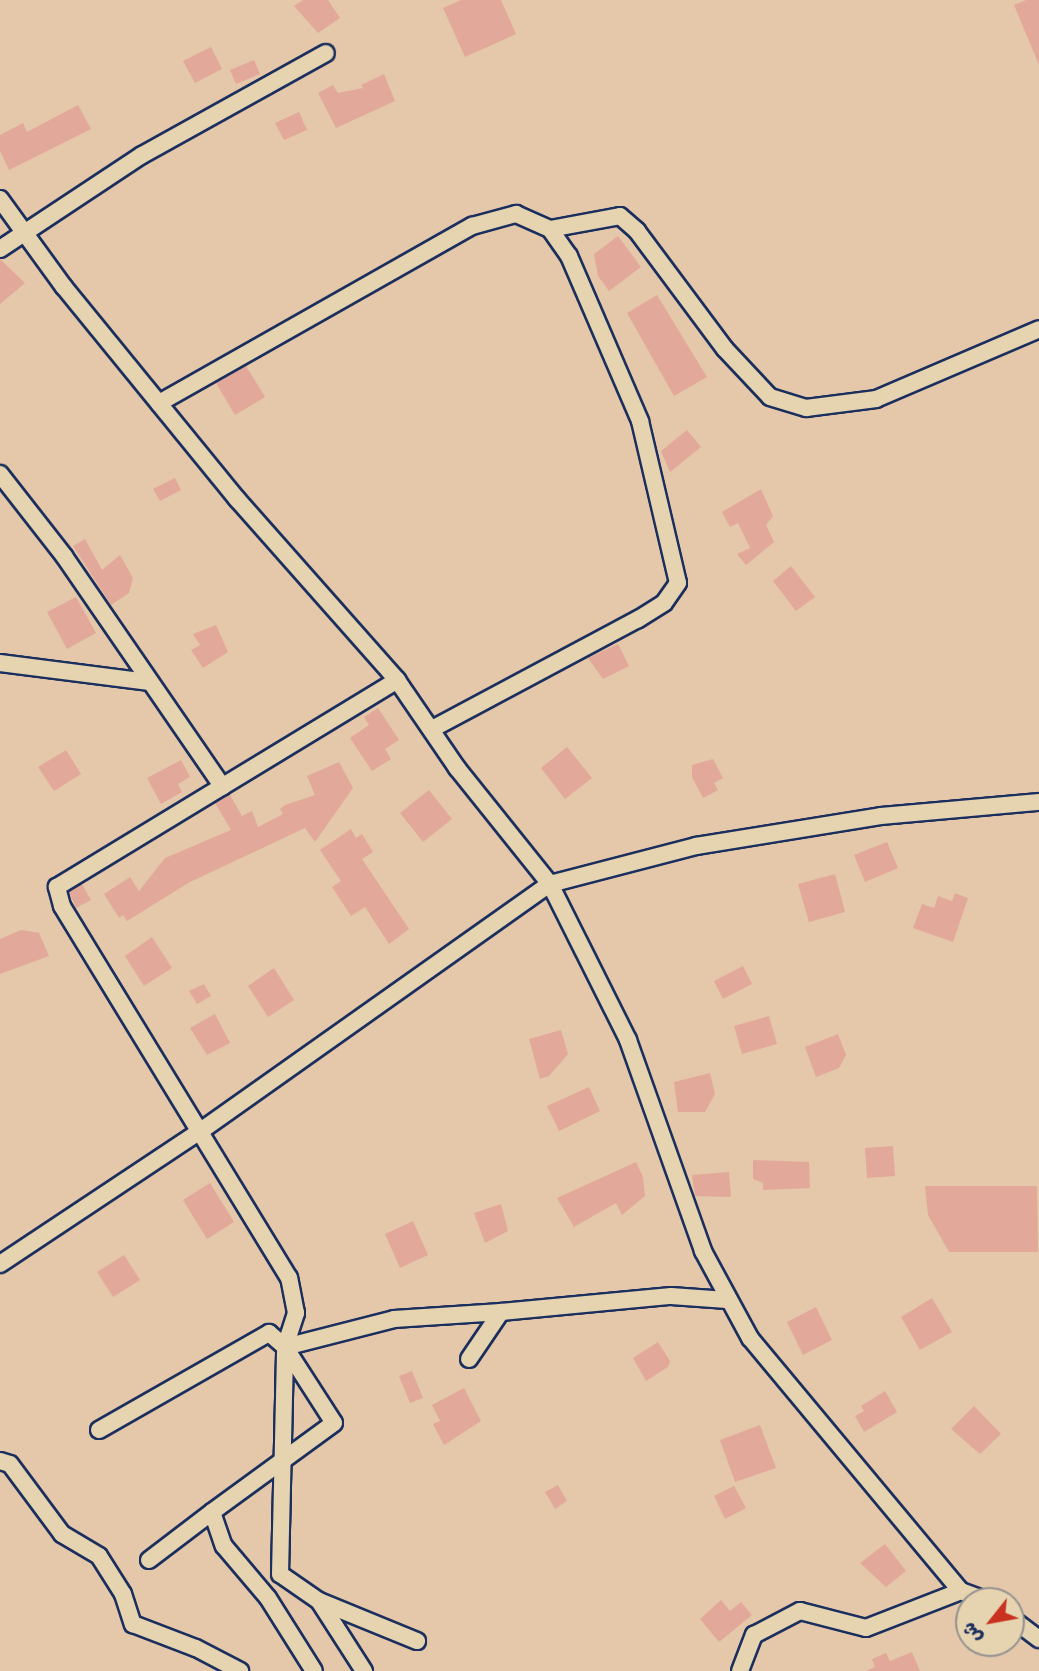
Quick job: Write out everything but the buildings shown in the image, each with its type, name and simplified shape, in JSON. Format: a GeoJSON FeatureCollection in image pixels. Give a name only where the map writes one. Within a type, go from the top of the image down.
{"type":"FeatureCollection","features":[{"type":"Feature","properties":{"kind":"street"},"geometry":{"type":"LineString","coordinates":[[0,249],[142,155],[326,52]]}},
{"type":"Feature","properties":{"kind":"street"},"geometry":{"type":"LineString","coordinates":[[0,199],[22,232],[159,403],[397,680],[497,820],[550,884],[628,1040],[692,1222],[727,1300],[771,1367],[958,1587]]}},
{"type":"Feature","properties":{"kind":"street"},"geometry":{"type":"LineString","coordinates":[[159,403],[472,226],[516,214],[550,229],[569,256],[640,421],[678,583],[664,603],[638,619],[432,729]]}},
{"type":"Feature","properties":{"kind":"street"},"geometry":{"type":"LineString","coordinates":[[550,229],[621,216],[637,231],[725,349],[770,397],[806,408],[876,399],[1039,329]]}},
{"type":"Feature","properties":{"kind":"street"},"geometry":{"type":"LineString","coordinates":[[0,474],[56,545],[223,787]]}},
{"type":"Feature","properties":{"kind":"street"},"geometry":{"type":"LineString","coordinates":[[0,663],[148,681]]}},
{"type":"Feature","properties":{"kind":"street"},"geometry":{"type":"LineString","coordinates":[[397,680],[223,787],[62,881],[57,892],[289,1278],[296,1312],[285,1347],[279,1466],[280,1574],[319,1601],[417,1641]]}},
{"type":"Feature","properties":{"kind":"street"},"geometry":{"type":"LineString","coordinates":[[0,1264],[202,1130],[550,884],[709,844],[881,816],[1039,802]]}},
{"type":"Feature","properties":{"kind":"street"},"geometry":{"type":"LineString","coordinates":[[285,1347],[394,1319],[671,1296],[727,1300]]}},
{"type":"Feature","properties":{"kind":"street"},"geometry":{"type":"LineString","coordinates":[[469,1359],[502,1312]]}},
{"type":"Feature","properties":{"kind":"street"},"geometry":{"type":"LineString","coordinates":[[99,1430],[269,1333],[285,1347],[334,1423],[149,1560]]}},
{"type":"Feature","properties":{"kind":"street"},"geometry":{"type":"LineString","coordinates":[[0,1461],[10,1464],[62,1534],[99,1556],[123,1594],[133,1624],[196,1648],[240,1671]]}},
{"type":"Feature","properties":{"kind":"street"},"geometry":{"type":"LineString","coordinates":[[212,1512],[224,1546],[268,1598],[314,1671]]}},
{"type":"Feature","properties":{"kind":"street"},"geometry":{"type":"LineString","coordinates":[[740,1671],[754,1635],[800,1611],[866,1628],[955,1593]]}},
{"type":"Feature","properties":{"kind":"street"},"geometry":{"type":"LineString","coordinates":[[319,1601],[364,1671]]}}]}
